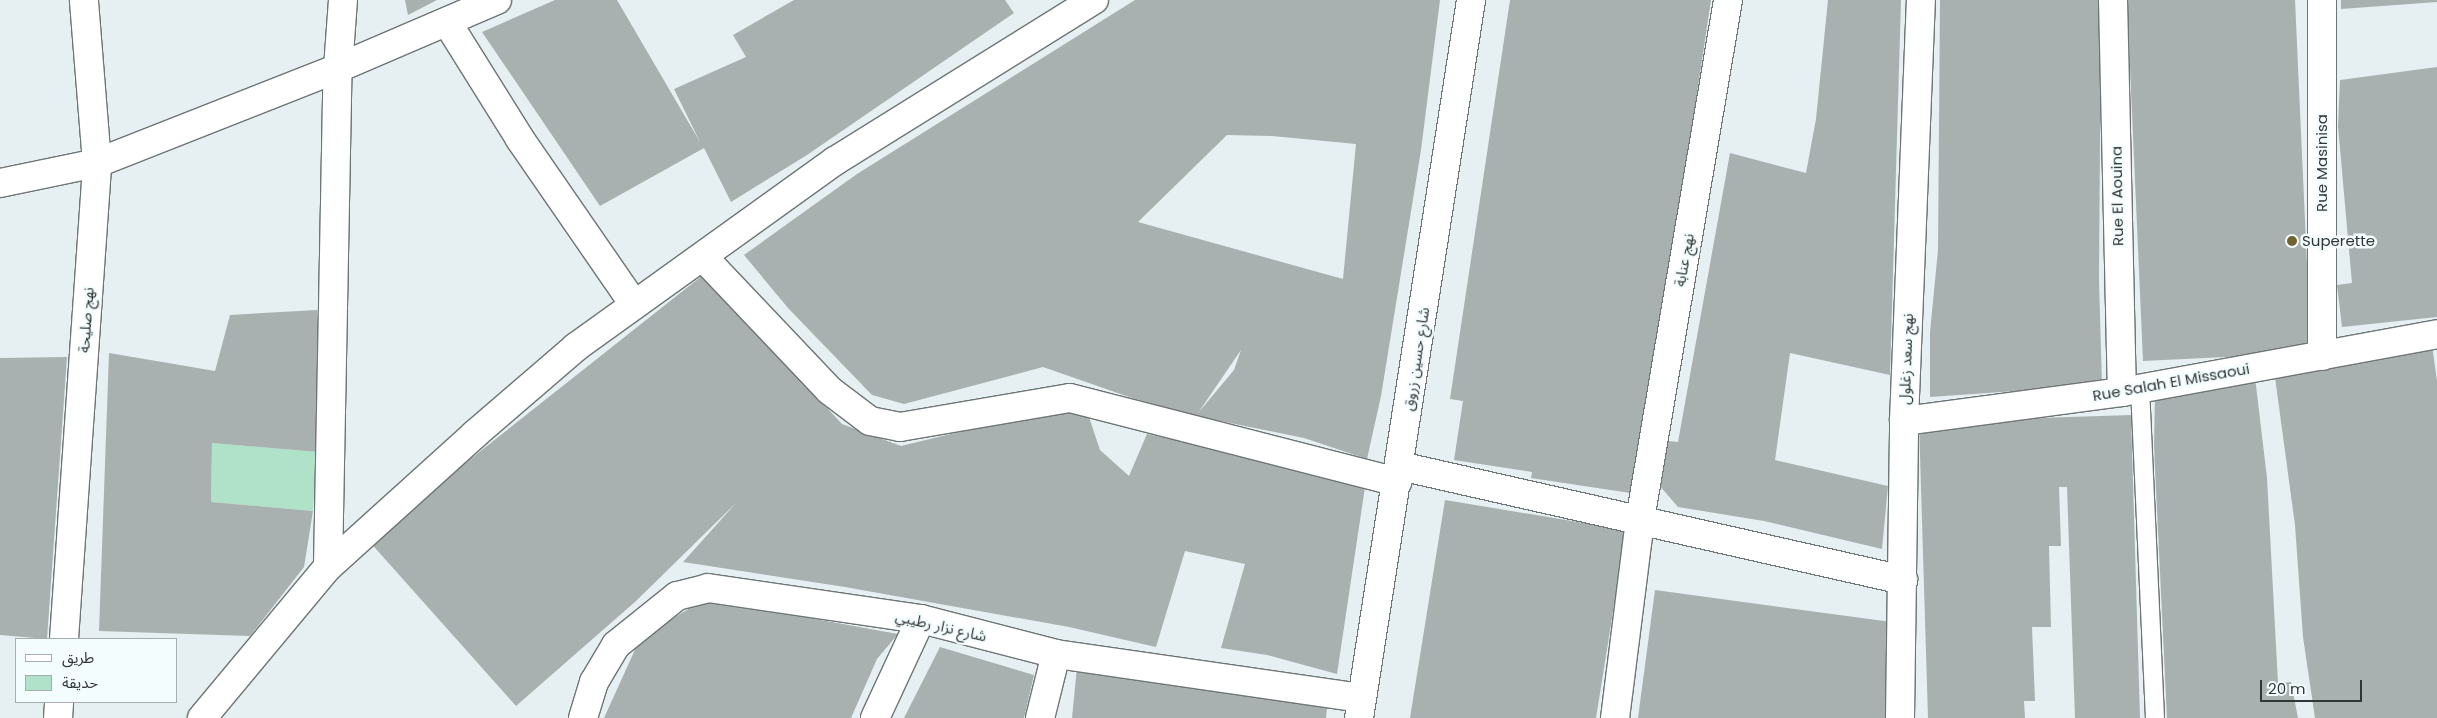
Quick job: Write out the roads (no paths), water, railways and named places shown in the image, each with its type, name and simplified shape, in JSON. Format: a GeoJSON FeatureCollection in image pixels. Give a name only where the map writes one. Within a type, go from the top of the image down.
{"type":"FeatureCollection","features":[{"type":"Feature","properties":{"kind":"street","name":"نهج صليحة"},"geometry":{"type":"LineString","coordinates":[[64,638],[97,163],[84,0]]}},
{"type":"Feature","properties":{"kind":"street"},"geometry":{"type":"LineString","coordinates":[[328,567],[338,68],[343,0]]}},
{"type":"Feature","properties":{"kind":"street"},"geometry":{"type":"LineString","coordinates":[[0,183],[97,163],[338,68],[497,0]]}},
{"type":"Feature","properties":{"kind":"street"},"geometry":{"type":"LineString","coordinates":[[202,718],[328,567],[475,434],[576,347],[835,161],[1094,0]]}},
{"type":"Feature","properties":{"kind":"street","name":"شارع حسين زروق"},"geometry":{"type":"LineString","coordinates":[[1360,708],[1399,474],[1471,0]]}},
{"type":"Feature","properties":{"kind":"street","name":"نهج عنابة"},"geometry":{"type":"LineString","coordinates":[[1615,718],[1640,520],[1728,0]]}},
{"type":"Feature","properties":{"kind":"street","name":"نهج سعد زغلول"},"geometry":{"type":"LineString","coordinates":[[1900,718],[1904,580],[1904,421],[1921,0]]}},
{"type":"Feature","properties":{"kind":"street","name":"Rue El Aouina"},"geometry":{"type":"LineString","coordinates":[[2113,0],[2131,390]]}},
{"type":"Feature","properties":{"kind":"street","name":"Rue Masinisa"},"geometry":{"type":"LineString","coordinates":[[2322,0],[2322,356]]}},
{"type":"Feature","properties":{"kind":"street"},"geometry":{"type":"LineString","coordinates":[[447,22],[520,139],[634,304]]}},
{"type":"Feature","properties":{"kind":"street"},"geometry":{"type":"LineString","coordinates":[[703,257],[829,390],[870,421],[900,427],[1070,398],[1399,474],[1640,520],[1904,580]]}},
{"type":"Feature","properties":{"kind":"street","name":"Rue Salah El Missaoui"},"geometry":{"type":"LineString","coordinates":[[1904,421],[2131,390],[2437,334]]}},
{"type":"Feature","properties":{"kind":"street","name":"شارع نزار رطيبي"},"geometry":{"type":"LineString","coordinates":[[583,718],[594,682],[616,645],[677,596],[691,590],[708,588],[921,619],[1056,654],[1360,708]]}},
{"type":"Feature","properties":{"kind":"street"},"geometry":{"type":"LineString","coordinates":[[876,718],[921,619]]}},
{"type":"Feature","properties":{"kind":"street"},"geometry":{"type":"LineString","coordinates":[[1040,718],[1056,654]]}},
{"type":"Feature","properties":{"kind":"street"},"geometry":{"type":"LineString","coordinates":[[58,718],[59,703]]}},
{"type":"Feature","properties":{"kind":"lane"},"geometry":{"type":"LineString","coordinates":[[2131,390],[2155,718]]}},
{"type":"Feature","properties":{"kind":"place","name":"Superette"},"geometry":{"type":"Point","coordinates":[2292,241]}}]}
